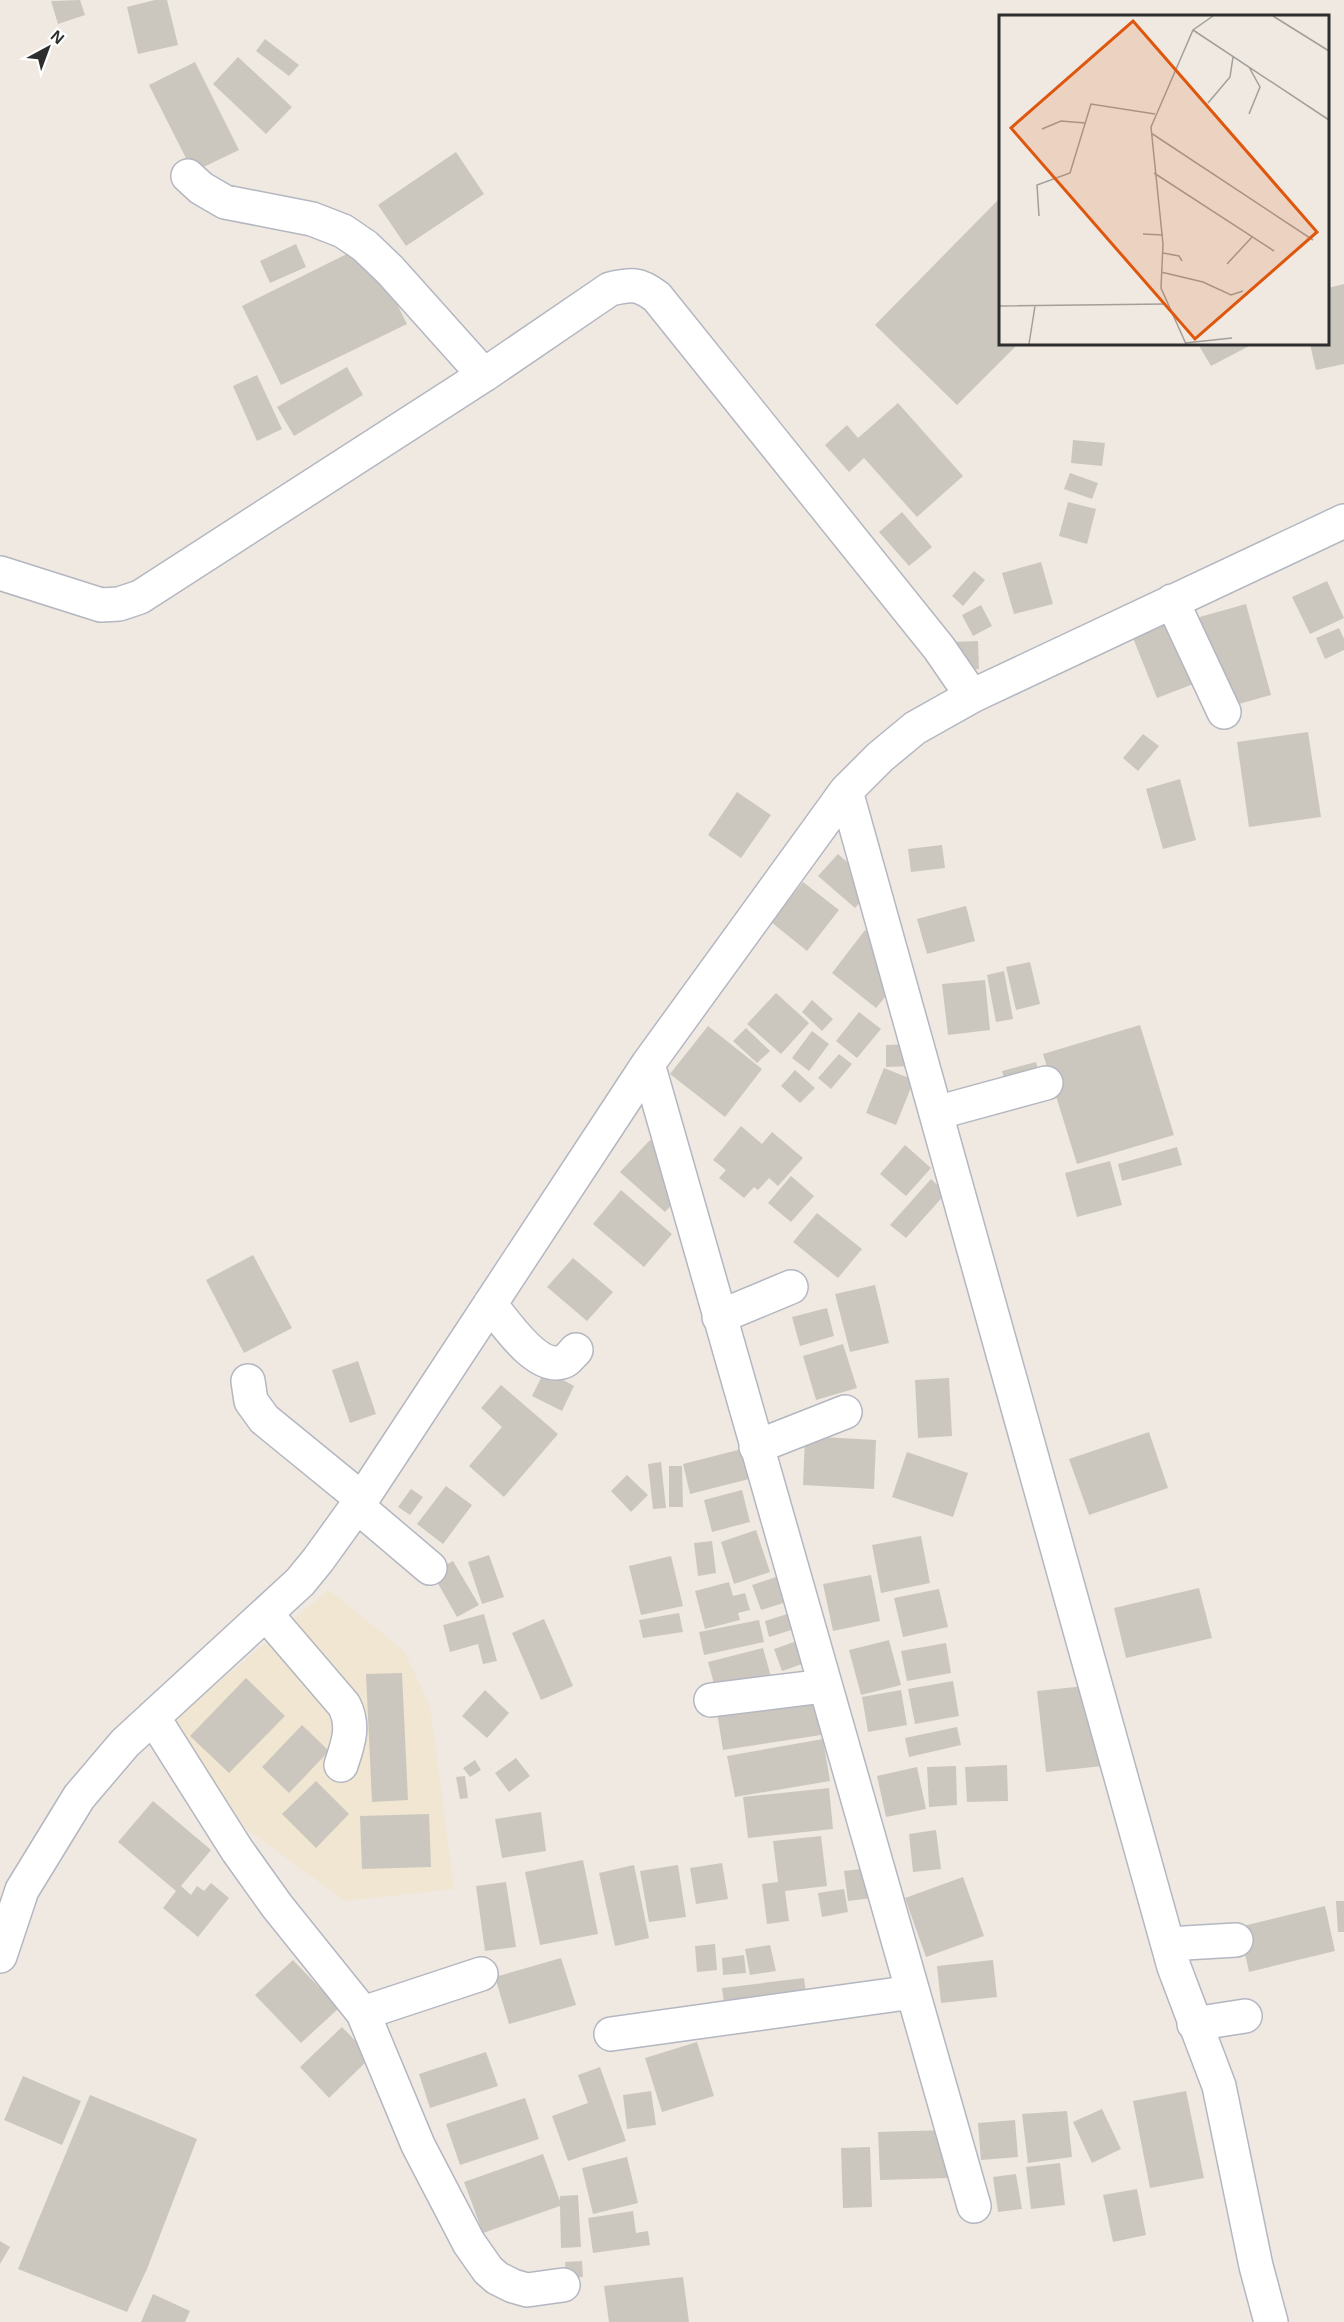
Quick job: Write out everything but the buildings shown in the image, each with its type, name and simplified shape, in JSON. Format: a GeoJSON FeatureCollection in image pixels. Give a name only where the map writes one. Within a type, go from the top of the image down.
{"type":"FeatureCollection","features":[{"type":"Feature","properties":{"kind":"street"},"geometry":{"type":"LineString","coordinates":[[188,176],[201,188],[225,202],[312,219],[343,231],[364,246],[390,270],[484,375]]}},
{"type":"Feature","properties":{"kind":"street"},"geometry":{"type":"LineString","coordinates":[[0,573],[101,605],[119,604],[140,597],[484,375],[610,289],[631,285],[646,288],[657,297],[939,648],[972,696]]}},
{"type":"Feature","properties":{"kind":"street"},"geometry":{"type":"LineString","coordinates":[[1,1948],[22,1890],[78,1797],[125,1743],[300,1582],[318,1560],[359,1503],[648,1064],[846,791],[880,757],[915,728],[972,696],[1344,521]]}},
{"type":"Feature","properties":{"kind":"street"},"geometry":{"type":"LineString","coordinates":[[1172,602],[1224,712]]}},
{"type":"Feature","properties":{"kind":"street"},"geometry":{"type":"LineString","coordinates":[[846,791],[1168,1944],[1194,2024],[1219,2086],[1256,2266],[1271,2322]]}},
{"type":"Feature","properties":{"kind":"street"},"geometry":{"type":"LineString","coordinates":[[648,1064],[974,2206]]}},
{"type":"Feature","properties":{"kind":"street"},"geometry":{"type":"LineString","coordinates":[[936,1113],[1046,1083]]}},
{"type":"Feature","properties":{"kind":"street"},"geometry":{"type":"LineString","coordinates":[[719,1317],[791,1287]]}},
{"type":"Feature","properties":{"kind":"street"},"geometry":{"type":"LineString","coordinates":[[490,1304],[537,1357],[551,1364],[564,1362],[576,1350]]}},
{"type":"Feature","properties":{"kind":"street"},"geometry":{"type":"LineString","coordinates":[[248,1381],[251,1401],[264,1419],[430,1568]]}},
{"type":"Feature","properties":{"kind":"street"},"geometry":{"type":"LineString","coordinates":[[756,1447],[845,1412]]}},
{"type":"Feature","properties":{"kind":"street"},"geometry":{"type":"LineString","coordinates":[[266,1614],[344,1705],[350,1716],[351,1734],[341,1765]]}},
{"type":"Feature","properties":{"kind":"street"},"geometry":{"type":"LineString","coordinates":[[711,1700],[824,1686]]}},
{"type":"Feature","properties":{"kind":"street"},"geometry":{"type":"LineString","coordinates":[[153,1717],[237,1850],[277,1906],[363,2013],[433,2178],[469,2243],[488,2270],[497,2278],[527,2290],[563,2285]]}},
{"type":"Feature","properties":{"kind":"street"},"geometry":{"type":"LineString","coordinates":[[1168,1944],[1236,1940]]}},
{"type":"Feature","properties":{"kind":"street"},"geometry":{"type":"LineString","coordinates":[[363,2013],[481,1974]]}},
{"type":"Feature","properties":{"kind":"street"},"geometry":{"type":"LineString","coordinates":[[611,2034],[913,1992]]}},
{"type":"Feature","properties":{"kind":"street"},"geometry":{"type":"LineString","coordinates":[[1194,2024],[1245,2016]]}},
{"type":"Feature","properties":{"kind":"shaded area"},"geometry":{"type":"Polygon","coordinates":[[[329,1590],[404,1651],[430,1706],[454,1889],[345,1901],[245,1828],[170,1723],[329,1590]]]}}]}
